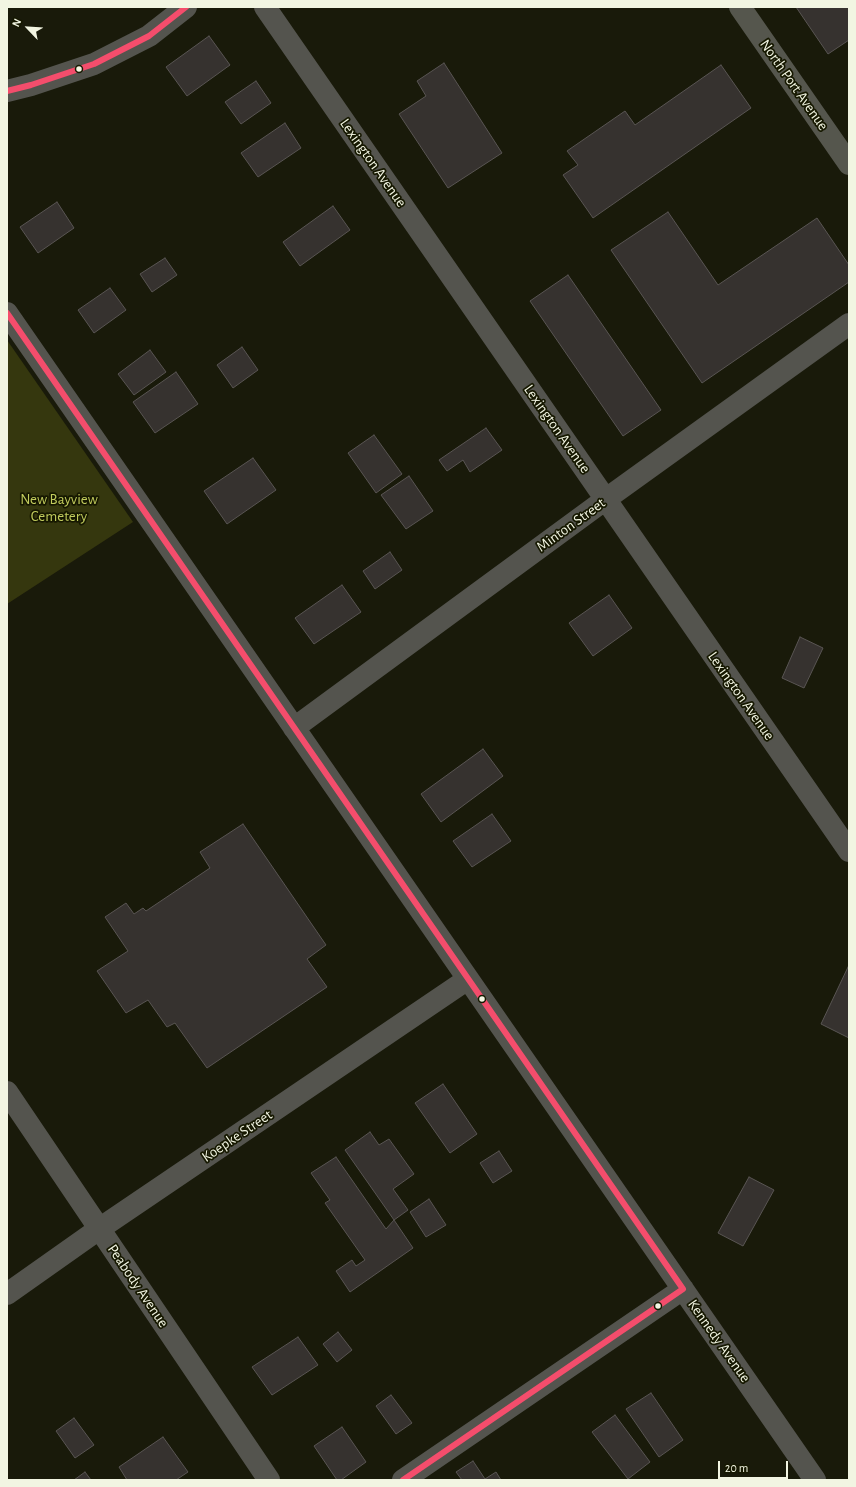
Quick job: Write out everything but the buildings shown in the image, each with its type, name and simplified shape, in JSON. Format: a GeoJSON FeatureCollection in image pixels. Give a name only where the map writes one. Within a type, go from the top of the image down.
{"type":"FeatureCollection","features":[{"type":"Feature","properties":{"kind":"main road","name":"North Port Avenue"},"geometry":{"type":"LineString","coordinates":[[740,7],[849,164]]}},
{"type":"Feature","properties":{"kind":"street"},"geometry":{"type":"LineString","coordinates":[[7,91],[31,85],[94,64],[149,36],[186,7]]}},
{"type":"Feature","properties":{"kind":"street","name":"Lexington Avenue"},"geometry":{"type":"LineString","coordinates":[[265,7],[849,851]]}},
{"type":"Feature","properties":{"kind":"street","name":"Kennedy Avenue"},"geometry":{"type":"LineString","coordinates":[[7,314],[816,1480]]}},
{"type":"Feature","properties":{"kind":"street","name":"Minton Street"},"geometry":{"type":"LineString","coordinates":[[294,728],[606,499],[849,324]]}},
{"type":"Feature","properties":{"kind":"street","name":"Koepke Street"},"geometry":{"type":"LineString","coordinates":[[7,1294],[99,1229],[468,979]]}},
{"type":"Feature","properties":{"kind":"street","name":"Peabody Avenue"},"geometry":{"type":"LineString","coordinates":[[7,1092],[269,1480]]}},
{"type":"Feature","properties":{"kind":"street"},"geometry":{"type":"LineString","coordinates":[[403,1480],[683,1289]]}},
{"type":"Feature","properties":{"kind":"green space","name":"New Bayview Cemetery"},"geometry":{"type":"Polygon","coordinates":[[[7,340],[133,522],[7,604],[7,340]]]}},
{"type":"Feature","properties":{"kind":"transit line"},"geometry":{"type":"LineString","coordinates":[[7,91],[31,85],[94,64],[149,36],[186,7]]}},
{"type":"Feature","properties":{"kind":"transit line"},"geometry":{"type":"LineString","coordinates":[[7,313],[683,1289],[403,1480]]}}]}
